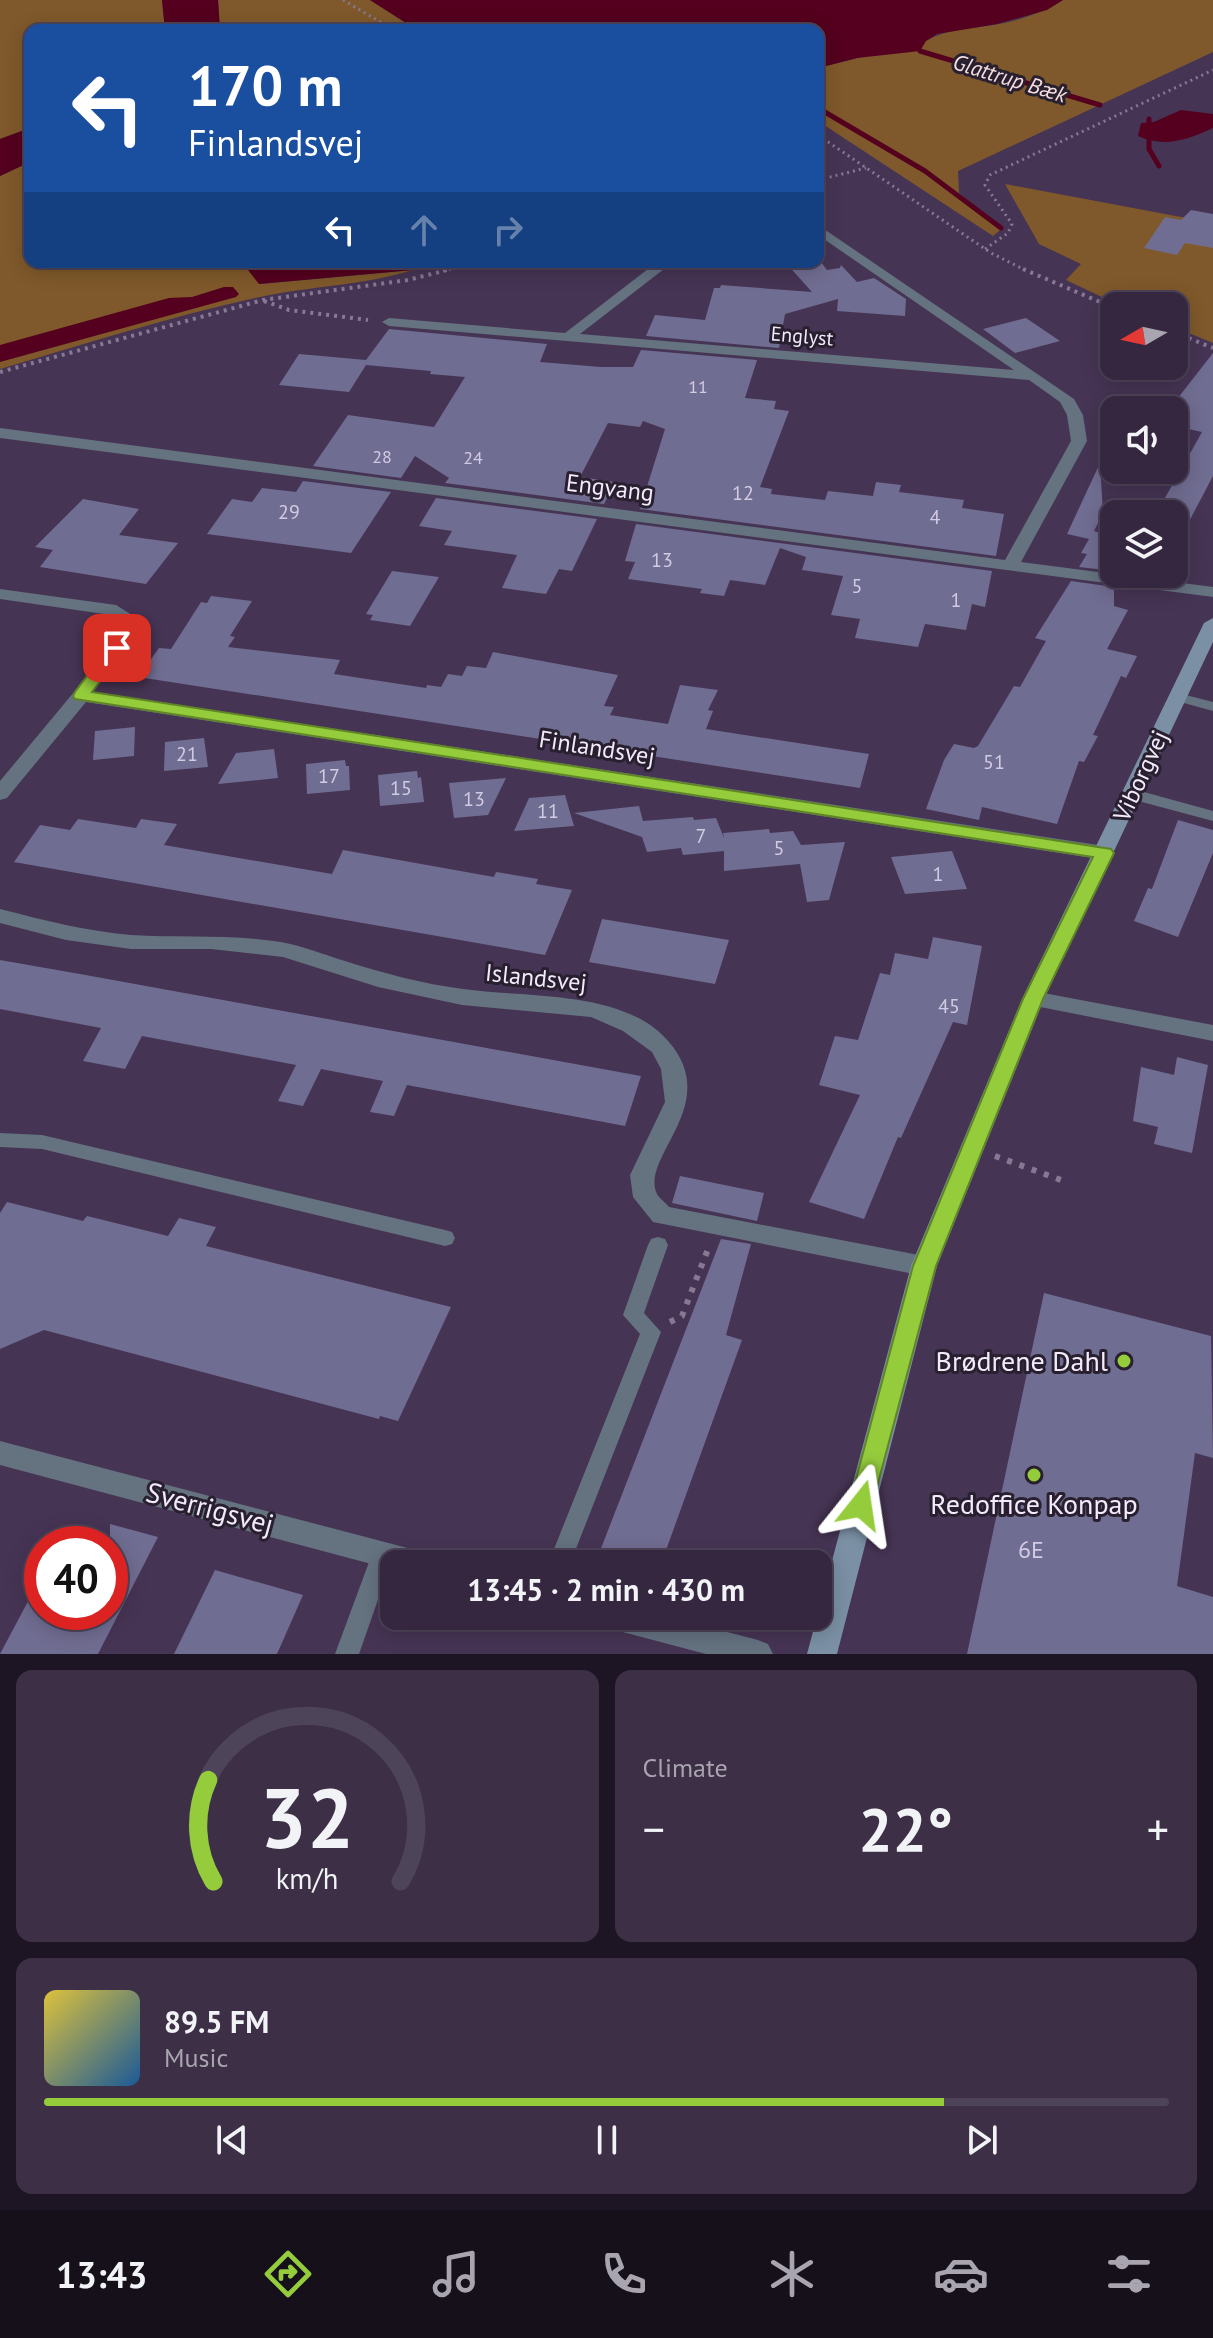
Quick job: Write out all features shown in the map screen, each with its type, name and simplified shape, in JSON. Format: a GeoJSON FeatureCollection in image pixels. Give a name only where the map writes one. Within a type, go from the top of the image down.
{"type":"FeatureCollection","features":[{"type":"Feature","properties":{"kind":"street","name":"Englyst"},"geometry":{"type":"LineString","coordinates":[[824,233],[1066,399],[1075,415],[1079,441],[1011,565]]}},
{"type":"Feature","properties":{"kind":"street"},"geometry":{"type":"LineString","coordinates":[[570,336],[658,268]]}},
{"type":"Feature","properties":{"kind":"street","name":"Englyst"},"geometry":{"type":"LineString","coordinates":[[389,322],[1031,376]]}},
{"type":"Feature","properties":{"kind":"street","name":"Engvang"},"geometry":{"type":"LineString","coordinates":[[0,433],[1213,592]]}},
{"type":"Feature","properties":{"kind":"street"},"geometry":{"type":"LineString","coordinates":[[0,594],[116,610],[134,624],[81,696],[0,794]]}},
{"type":"Feature","properties":{"kind":"street","name":"Viborgvej"},"geometry":{"type":"LineString","coordinates":[[822,1654],[924,1266],[1033,999],[1213,623]]}},
{"type":"Feature","properties":{"kind":"street","name":"Finlandsvej"},"geometry":{"type":"LineString","coordinates":[[81,696],[1105,853]]}},
{"type":"Feature","properties":{"kind":"street","name":"Islandsvej"},"geometry":{"type":"LineString","coordinates":[[0,916],[66,933],[131,942],[211,942],[284,950],[378,979],[462,997],[594,1009],[631,1025],[661,1047],[672,1069],[677,1102],[642,1175],[645,1197],[662,1215],[924,1266]]}},
{"type":"Feature","properties":{"kind":"street"},"geometry":{"type":"LineString","coordinates":[[1033,999],[1213,1033]]}},
{"type":"Feature","properties":{"kind":"street","name":"Sverrigsvej"},"geometry":{"type":"LineString","coordinates":[[0,1453],[380,1553]]}},
{"type":"Feature","properties":{"kind":"street"},"geometry":{"type":"LineString","coordinates":[[668,1630],[758,1654]]}},
{"type":"Feature","properties":{"kind":"lane"},"geometry":{"type":"LineString","coordinates":[[1178,697],[1213,707]]}},
{"type":"Feature","properties":{"kind":"lane"},"geometry":{"type":"LineString","coordinates":[[1133,794],[1213,816]]}},
{"type":"Feature","properties":{"kind":"lane"},"geometry":{"type":"LineString","coordinates":[[0,1140],[42,1142],[445,1238]]}},
{"type":"Feature","properties":{"kind":"lane"},"geometry":{"type":"LineString","coordinates":[[565,1550],[651,1332],[633,1315],[658,1245]]}},
{"type":"Feature","properties":{"kind":"lane"},"geometry":{"type":"LineString","coordinates":[[347,1654],[380,1562]]}},
{"type":"Feature","properties":{"kind":"path"},"geometry":{"type":"LineString","coordinates":[[343,0],[384,24]]}},
{"type":"Feature","properties":{"kind":"path"},"geometry":{"type":"LineString","coordinates":[[985,249],[1008,233],[1012,224],[985,185],[990,175],[1213,70]]}},
{"type":"Feature","properties":{"kind":"path"},"geometry":{"type":"LineString","coordinates":[[824,139],[985,249],[1036,276],[1100,302]]}},
{"type":"Feature","properties":{"kind":"path"},"geometry":{"type":"LineString","coordinates":[[824,178],[866,168]]}},
{"type":"Feature","properties":{"kind":"path"},"geometry":{"type":"LineString","coordinates":[[0,372],[263,300],[408,280],[457,268]]}},
{"type":"Feature","properties":{"kind":"path"},"geometry":{"type":"LineString","coordinates":[[263,300],[289,310],[322,316],[389,322]]}},
{"type":"Feature","properties":{"kind":"path"},"geometry":{"type":"LineString","coordinates":[[1188,338],[1213,348]]}},
{"type":"Feature","properties":{"kind":"path"},"geometry":{"type":"LineString","coordinates":[[973,1147],[1061,1180]]}},
{"type":"Feature","properties":{"kind":"path"},"geometry":{"type":"LineString","coordinates":[[651,1332],[682,1316],[718,1226]]}},
{"type":"Feature","properties":{"kind":"shaded area"},"geometry":{"type":"Polygon","coordinates":[[[0,0],[162,0],[164,24],[24,24],[24,130],[0,139],[0,0]]]}},
{"type":"Feature","properties":{"kind":"shaded area"},"geometry":{"type":"Polygon","coordinates":[[[162,0],[218,0],[220,24],[164,24],[162,0]]]}},
{"type":"Feature","properties":{"kind":"shaded area"},"geometry":{"type":"Polygon","coordinates":[[[218,0],[370,0],[408,24],[220,24],[218,0]]]}},
{"type":"Feature","properties":{"kind":"shaded area"},"geometry":{"type":"Polygon","coordinates":[[[370,0],[1063,0],[1047,10],[997,24],[937,34],[926,41],[920,51],[857,58],[824,66],[824,24],[408,24],[370,0]]]}},
{"type":"Feature","properties":{"kind":"shaded area"},"geometry":{"type":"Polygon","coordinates":[[[1063,0],[1213,0],[1213,52],[958,171],[959,193],[1000,230],[993,236],[824,125],[824,66],[950,32],[1020,19],[1063,0]]]}},
{"type":"Feature","properties":{"kind":"shaded area"},"geometry":{"type":"Polygon","coordinates":[[[1181,110],[1213,114],[1213,128],[1167,142],[1138,136],[1141,123],[1154,122],[1181,110]]]}},
{"type":"Feature","properties":{"kind":"shaded area"},"geometry":{"type":"Polygon","coordinates":[[[24,130],[24,165],[0,176],[0,139],[24,130]]]}},
{"type":"Feature","properties":{"kind":"shaded area"},"geometry":{"type":"Polygon","coordinates":[[[24,165],[24,268],[261,268],[249,270],[260,284],[413,270],[223,305],[0,369],[0,176],[24,165]]]}},
{"type":"Feature","properties":{"kind":"shaded area"},"geometry":{"type":"Polygon","coordinates":[[[1005,184],[1213,223],[1213,343],[1188,333],[1188,292],[1100,292],[1100,296],[1066,280],[1081,264],[1039,244],[1005,184]]]}},
{"type":"Feature","properties":{"kind":"shaded area"},"geometry":{"type":"Polygon","coordinates":[[[260,268],[421,268],[259,284],[248,270],[260,268]]]}},
{"type":"Feature","properties":{"kind":"shaded area"},"geometry":{"type":"Polygon","coordinates":[[[233,287],[239,294],[0,362],[0,345],[169,298],[192,297],[233,287]]]}},
{"type":"Feature","properties":{"kind":"building"},"geometry":{"type":"Polygon","coordinates":[[[1191,210],[1213,214],[1213,248],[1185,243],[1177,255],[1144,248],[1165,217],[1181,220],[1191,210]]]}},
{"type":"Feature","properties":{"kind":"building"},"geometry":{"type":"Polygon","coordinates":[[[841,265],[857,282],[874,278],[906,299],[905,316],[837,311],[838,299],[785,314],[779,348],[646,336],[655,315],[705,320],[714,288],[721,285],[812,292],[790,268],[824,266],[827,270],[840,268],[841,265]]]}},
{"type":"Feature","properties":{"kind":"building"},"geometry":{"type":"Polygon","coordinates":[[[1026,318],[1060,341],[1015,353],[983,329],[1026,318]]]}},
{"type":"Feature","properties":{"kind":"building"},"geometry":{"type":"Polygon","coordinates":[[[389,329],[547,344],[540,362],[633,367],[641,350],[757,360],[745,398],[776,401],[774,409],[789,411],[760,487],[772,489],[771,494],[825,500],[828,491],[873,496],[876,482],[901,485],[899,492],[964,500],[962,508],[1004,514],[996,556],[640,509],[665,429],[643,421],[640,427],[608,423],[580,477],[615,482],[604,504],[445,483],[449,478],[415,456],[401,478],[313,466],[348,415],[434,427],[465,377],[366,365],[349,392],[279,385],[299,354],[366,360],[389,329]]]}},
{"type":"Feature","properties":{"kind":"building"},"geometry":{"type":"Polygon","coordinates":[[[1213,353],[1213,476],[1188,523],[1188,500],[1164,500],[1173,484],[1188,484],[1188,457],[1202,432],[1188,429],[1188,396],[1179,396],[1213,353]]]}},
{"type":"Feature","properties":{"kind":"building"},"geometry":{"type":"Polygon","coordinates":[[[1100,463],[1102,500],[1100,519],[1094,531],[1100,533],[1100,569],[1079,567],[1087,554],[1081,553],[1089,539],[1067,534],[1100,463]]]}},
{"type":"Feature","properties":{"kind":"building"},"geometry":{"type":"Polygon","coordinates":[[[303,481],[391,492],[351,553],[207,534],[232,499],[252,502],[262,488],[296,492],[303,481]]]}},
{"type":"Feature","properties":{"kind":"building"},"geometry":{"type":"Polygon","coordinates":[[[436,498],[597,519],[572,571],[559,569],[546,594],[502,588],[517,555],[444,545],[452,531],[419,526],[436,498]]]}},
{"type":"Feature","properties":{"kind":"building"},"geometry":{"type":"Polygon","coordinates":[[[83,499],[139,509],[119,535],[178,543],[146,584],[40,567],[53,550],[35,547],[83,499]]]}},
{"type":"Feature","properties":{"kind":"building"},"geometry":{"type":"Polygon","coordinates":[[[636,524],[992,571],[985,607],[972,604],[966,630],[925,624],[918,647],[855,638],[860,619],[831,615],[843,576],[802,570],[806,557],[780,548],[765,585],[730,580],[724,596],[700,593],[702,589],[628,579],[635,562],[625,561],[636,524]]]}},
{"type":"Feature","properties":{"kind":"building"},"geometry":{"type":"Polygon","coordinates":[[[392,571],[439,577],[410,626],[370,620],[373,615],[366,614],[392,571]]]}},
{"type":"Feature","properties":{"kind":"building"},"geometry":{"type":"Polygon","coordinates":[[[1071,581],[1100,585],[1100,588],[1114,588],[1114,606],[1128,610],[1107,649],[1137,656],[1126,678],[1121,676],[1093,735],[1098,736],[1084,762],[1079,761],[1057,824],[982,807],[979,820],[926,809],[944,760],[954,744],[978,746],[1014,686],[1020,687],[1046,641],[1035,638],[1071,581]]]}},
{"type":"Feature","properties":{"kind":"building"},"geometry":{"type":"Polygon","coordinates":[[[211,596],[252,601],[230,636],[235,637],[228,647],[340,660],[334,674],[426,688],[427,685],[441,687],[448,674],[462,676],[467,666],[486,668],[493,652],[618,675],[604,706],[614,707],[610,715],[668,724],[680,685],[718,690],[708,710],[713,711],[706,729],[869,754],[860,788],[138,677],[159,648],[171,649],[201,602],[207,603],[211,596]]]}},
{"type":"Feature","properties":{"kind":"building"},"geometry":{"type":"Polygon","coordinates":[[[135,727],[134,756],[93,760],[95,731],[135,727]]]}},
{"type":"Feature","properties":{"kind":"building"},"geometry":{"type":"Polygon","coordinates":[[[204,738],[208,767],[164,771],[165,742],[204,738]]]}},
{"type":"Feature","properties":{"kind":"building"},"geometry":{"type":"Polygon","coordinates":[[[274,749],[278,778],[218,784],[236,753],[274,749]]]}},
{"type":"Feature","properties":{"kind":"building"},"geometry":{"type":"Polygon","coordinates":[[[345,760],[346,766],[349,766],[350,790],[307,794],[306,764],[345,760]]]}},
{"type":"Feature","properties":{"kind":"building"},"geometry":{"type":"Polygon","coordinates":[[[417,771],[418,778],[421,777],[424,802],[380,806],[378,775],[417,771]]]}},
{"type":"Feature","properties":{"kind":"building"},"geometry":{"type":"Polygon","coordinates":[[[506,778],[488,815],[454,818],[449,783],[506,778]]]}},
{"type":"Feature","properties":{"kind":"building"},"geometry":{"type":"Polygon","coordinates":[[[565,795],[574,826],[514,831],[529,798],[565,795]]]}},
{"type":"Feature","properties":{"kind":"building"},"geometry":{"type":"Polygon","coordinates":[[[639,806],[643,821],[716,818],[724,838],[723,833],[769,829],[770,833],[793,831],[801,845],[845,842],[829,900],[807,902],[800,864],[724,871],[724,851],[683,855],[681,848],[647,852],[642,837],[574,813],[639,806]]]}},
{"type":"Feature","properties":{"kind":"building"},"geometry":{"type":"Polygon","coordinates":[[[78,819],[136,828],[141,819],[177,824],[164,845],[332,874],[343,850],[494,877],[496,872],[538,879],[536,884],[572,890],[545,955],[14,862],[40,825],[70,830],[78,819]]]}},
{"type":"Feature","properties":{"kind":"building"},"geometry":{"type":"Polygon","coordinates":[[[1178,820],[1213,830],[1213,853],[1178,937],[1134,921],[1148,888],[1152,889],[1178,820]]]}},
{"type":"Feature","properties":{"kind":"building"},"geometry":{"type":"Polygon","coordinates":[[[952,851],[967,889],[905,894],[891,857],[952,851]]]}},
{"type":"Feature","properties":{"kind":"building"},"geometry":{"type":"Polygon","coordinates":[[[602,919],[729,940],[715,984],[589,962],[602,919]]]}},
{"type":"Feature","properties":{"kind":"building"},"geometry":{"type":"Polygon","coordinates":[[[933,937],[982,946],[967,1025],[953,1022],[901,1138],[898,1137],[864,1219],[809,1202],[860,1095],[819,1085],[835,1036],[858,1040],[880,973],[890,975],[895,953],[928,959],[933,937]]]}},
{"type":"Feature","properties":{"kind":"building"},"geometry":{"type":"Polygon","coordinates":[[[0,960],[641,1076],[625,1126],[407,1085],[394,1116],[370,1112],[383,1081],[321,1069],[303,1106],[278,1101],[296,1065],[142,1036],[125,1069],[83,1061],[101,1028],[0,1009],[0,960]]]}},
{"type":"Feature","properties":{"kind":"building"},"geometry":{"type":"Polygon","coordinates":[[[1177,1057],[1208,1065],[1192,1153],[1154,1144],[1158,1127],[1133,1121],[1141,1067],[1174,1075],[1177,1057]]]}},
{"type":"Feature","properties":{"kind":"building"},"geometry":{"type":"Polygon","coordinates":[[[680,1176],[764,1193],[757,1221],[672,1203],[680,1176]]]}},
{"type":"Feature","properties":{"kind":"building"},"geometry":{"type":"Polygon","coordinates":[[[7,1202],[83,1221],[87,1216],[168,1236],[179,1218],[216,1227],[206,1246],[451,1307],[398,1421],[380,1416],[379,1419],[44,1330],[0,1349],[0,1213],[7,1202]]]}},
{"type":"Feature","properties":{"kind":"building"},"geometry":{"type":"Polygon","coordinates":[[[721,1239],[751,1244],[726,1335],[742,1340],[666,1550],[600,1550],[721,1239]]]}},
{"type":"Feature","properties":{"kind":"building"},"geometry":{"type":"Polygon","coordinates":[[[1044,1293],[1211,1336],[1213,1458],[1195,1453],[1177,1586],[1213,1597],[1213,1654],[967,1654],[1044,1293]]]}},
{"type":"Feature","properties":{"kind":"building"},"geometry":{"type":"Polygon","coordinates":[[[128,1529],[158,1537],[128,1596],[128,1529]]]}},
{"type":"Feature","properties":{"kind":"building"},"geometry":{"type":"Polygon","coordinates":[[[215,1570],[303,1595],[277,1654],[174,1654],[215,1570]]]}},
{"type":"Feature","properties":{"kind":"building"},"geometry":{"type":"Polygon","coordinates":[[[24,1609],[24,1630],[110,1630],[98,1654],[0,1654],[24,1609]]]}},
{"type":"Feature","properties":{"kind":"waterway","name":"Glattrup Bæk"},"geometry":{"type":"LineString","coordinates":[[920,51],[1100,105]]}},
{"type":"Feature","properties":{"kind":"waterway"},"geometry":{"type":"LineString","coordinates":[[824,112],[925,171],[1001,228]]}},
{"type":"Feature","properties":{"kind":"waterway","name":"Glattrup Bæk"},"geometry":{"type":"LineString","coordinates":[[1149,119],[1149,149],[1159,166]]}},
{"type":"Feature","properties":{"kind":"place","name":"Brødrene Dahl"},"geometry":{"type":"Point","coordinates":[1124,1361]}},
{"type":"Feature","properties":{"kind":"place","name":"Redoffice Konpap"},"geometry":{"type":"Point","coordinates":[1034,1475]}},
{"type":"Feature","properties":{"kind":"route"},"geometry":{"type":"LineString","coordinates":[[117,648],[81,696],[1105,853],[1033,999],[924,1266],[861,1505]]}}]}
